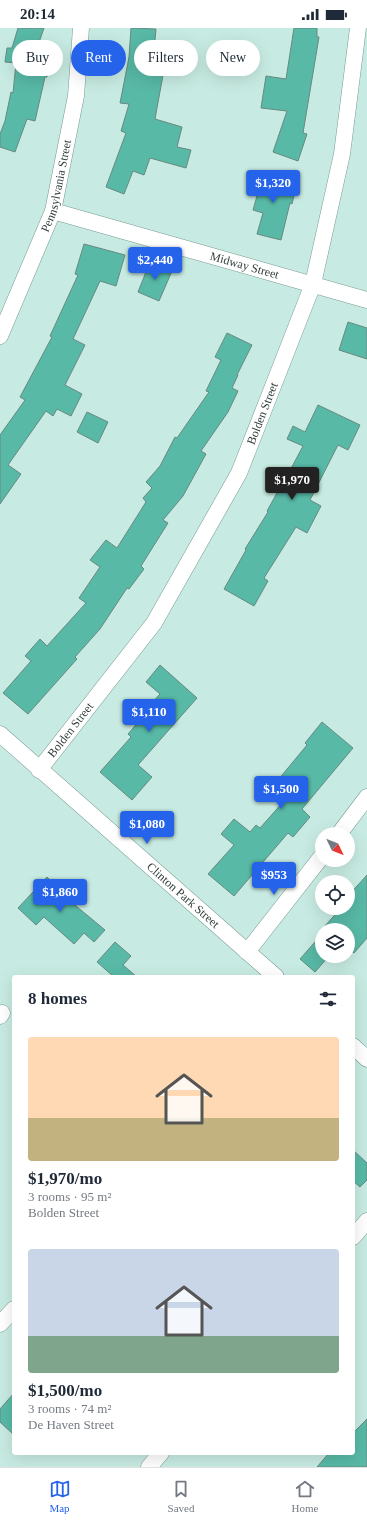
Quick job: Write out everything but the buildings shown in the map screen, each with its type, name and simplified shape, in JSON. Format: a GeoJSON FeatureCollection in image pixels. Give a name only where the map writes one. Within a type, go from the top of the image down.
{"type":"FeatureCollection","features":[{"type":"Feature","properties":{"kind":"street","name":"Pennsylvania Street"},"geometry":{"type":"LineString","coordinates":[[0,336],[52,211],[76,96],[81,28]]}},
{"type":"Feature","properties":{"kind":"street","name":"Bolden Street"},"geometry":{"type":"LineString","coordinates":[[39,770],[154,623],[239,473],[313,284],[342,154],[358,28]]}},
{"type":"Feature","properties":{"kind":"street","name":"Midway Street"},"geometry":{"type":"LineString","coordinates":[[52,211],[367,300]]}},
{"type":"Feature","properties":{"kind":"street","name":"Clinton Park Street"},"geometry":{"type":"LineString","coordinates":[[0,734],[39,770],[274,975]]}},
{"type":"Feature","properties":{"kind":"street"},"geometry":{"type":"LineString","coordinates":[[344,827],[367,797]]}},
{"type":"Feature","properties":{"kind":"street"},"geometry":{"type":"LineString","coordinates":[[248,952],[315,865]]}},
{"type":"Feature","properties":{"kind":"street"},"geometry":{"type":"LineString","coordinates":[[355,1048],[367,1059]]}},
{"type":"Feature","properties":{"kind":"street"},"geometry":{"type":"LineString","coordinates":[[355,1235],[367,1221]]}},
{"type":"Feature","properties":{"kind":"street"},"geometry":{"type":"LineString","coordinates":[[0,1324],[12,1310]]}},
{"type":"Feature","properties":{"kind":"street"},"geometry":{"type":"LineString","coordinates":[[149,1467],[159,1455]]}}]}
